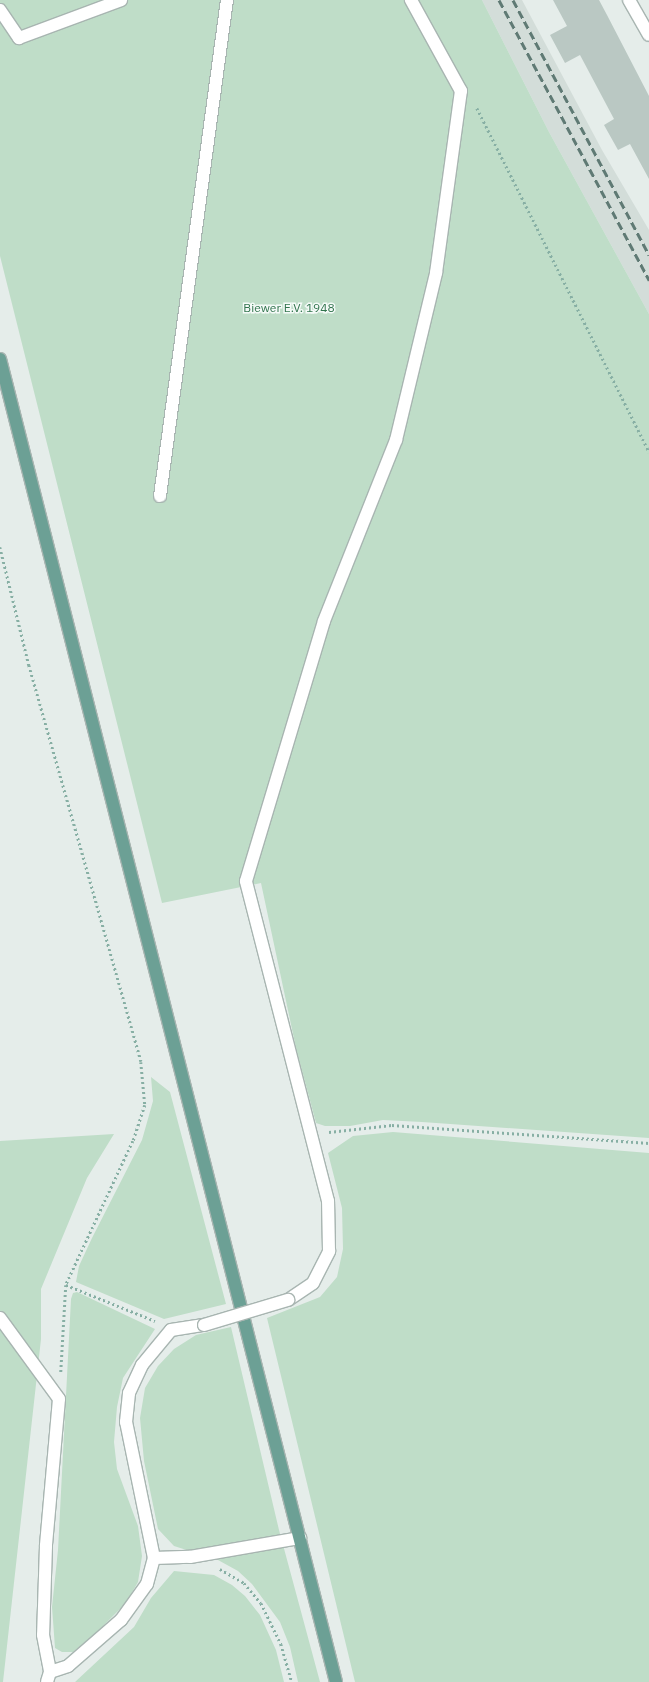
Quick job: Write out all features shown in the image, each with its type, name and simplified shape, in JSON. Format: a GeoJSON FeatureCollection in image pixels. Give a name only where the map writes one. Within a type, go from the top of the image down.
{"type":"FeatureCollection","features":[{"type":"Feature","properties":{"kind":"main road"},"geometry":{"type":"LineString","coordinates":[[0,359],[336,1682]]}},
{"type":"Feature","properties":{"kind":"street"},"geometry":{"type":"LineString","coordinates":[[0,10],[19,38],[121,0]]}},
{"type":"Feature","properties":{"kind":"street"},"geometry":{"type":"LineString","coordinates":[[160,496],[227,0]]}},
{"type":"Feature","properties":{"kind":"street"},"geometry":{"type":"LineString","coordinates":[[0,1318],[59,1399],[46,1546],[43,1628],[48,1677],[68,1666],[121,1620],[147,1584],[154,1558],[126,1422],[129,1393],[142,1365],[171,1330],[204,1324],[288,1300],[313,1283],[329,1251],[328,1200],[309,1132],[246,881],[324,621],[396,440],[436,273],[461,92],[411,0]]}},
{"type":"Feature","properties":{"kind":"street"},"geometry":{"type":"LineString","coordinates":[[629,0],[649,35]]}},
{"type":"Feature","properties":{"kind":"street"},"geometry":{"type":"LineString","coordinates":[[154,1558],[190,1557],[300,1538]]}},
{"type":"Feature","properties":{"kind":"path"},"geometry":{"type":"LineString","coordinates":[[461,92],[477,108],[649,452]]}},
{"type":"Feature","properties":{"kind":"path"},"geometry":{"type":"LineString","coordinates":[[0,547],[29,665],[141,1062],[145,1098],[145,1105],[133,1141],[66,1285],[59,1399]]}},
{"type":"Feature","properties":{"kind":"path"},"geometry":{"type":"LineString","coordinates":[[309,1132],[392,1125],[649,1143]]}},
{"type":"Feature","properties":{"kind":"path"},"geometry":{"type":"LineString","coordinates":[[66,1285],[171,1330]]}},
{"type":"Feature","properties":{"kind":"path"},"geometry":{"type":"LineString","coordinates":[[217,1568],[244,1583],[261,1603],[281,1644],[292,1682]]}},
{"type":"Feature","properties":{"kind":"shaded area"},"geometry":{"type":"Polygon","coordinates":[[[482,0],[522,0],[602,150],[649,230],[649,314],[549,132],[482,0]]]}},
{"type":"Feature","properties":{"kind":"green space","name":"Biewer E.V. 1948"},"geometry":{"type":"Polygon","coordinates":[[[0,0],[482,0],[549,132],[649,314],[649,1138],[383,1120],[350,1126],[325,1126],[316,1123],[296,1048],[261,883],[162,903],[0,256],[0,0]]]}},
{"type":"Feature","properties":{"kind":"green space"},"geometry":{"type":"Polygon","coordinates":[[[151,1077],[170,1092],[226,1304],[164,1319],[76,1282],[79,1266],[92,1238],[142,1140],[153,1101],[151,1077]]]}},
{"type":"Feature","properties":{"kind":"green space"},"geometry":{"type":"Polygon","coordinates":[[[393,1132],[649,1153],[649,1682],[355,1682],[267,1318],[320,1297],[337,1277],[343,1249],[342,1208],[328,1153],[353,1136],[393,1132]]]}},
{"type":"Feature","properties":{"kind":"green space"},"geometry":{"type":"Polygon","coordinates":[[[114,1134],[87,1178],[41,1289],[41,1339],[3,1682],[0,1682],[0,1141],[114,1134]]]}},
{"type":"Feature","properties":{"kind":"green space"},"geometry":{"type":"Polygon","coordinates":[[[77,1292],[155,1329],[123,1378],[117,1407],[114,1442],[117,1469],[138,1526],[142,1556],[138,1582],[126,1603],[96,1633],[73,1652],[62,1652],[55,1648],[52,1607],[58,1550],[71,1299],[73,1293],[77,1292]]]}},
{"type":"Feature","properties":{"kind":"green space"},"geometry":{"type":"Polygon","coordinates":[[[231,1327],[279,1530],[320,1682],[298,1682],[290,1647],[280,1622],[252,1584],[238,1571],[218,1560],[174,1546],[158,1529],[144,1461],[140,1418],[145,1388],[158,1366],[174,1349],[196,1335],[231,1327]]]}},
{"type":"Feature","properties":{"kind":"green space"},"geometry":{"type":"Polygon","coordinates":[[[174,1571],[214,1575],[232,1585],[245,1596],[260,1615],[276,1650],[284,1682],[75,1682],[134,1627],[151,1598],[174,1571]]]}},
{"type":"Feature","properties":{"kind":"building"},"geometry":{"type":"Polygon","coordinates":[[[553,0],[599,0],[649,96],[649,179],[630,144],[618,150],[604,125],[614,119],[580,55],[565,63],[550,35],[567,26],[553,0]]]}},
{"type":"Feature","properties":{"kind":"railway"},"geometry":{"type":"LineString","coordinates":[[499,0],[649,280]]}},
{"type":"Feature","properties":{"kind":"railway"},"geometry":{"type":"LineString","coordinates":[[513,0],[649,255]]}}]}
